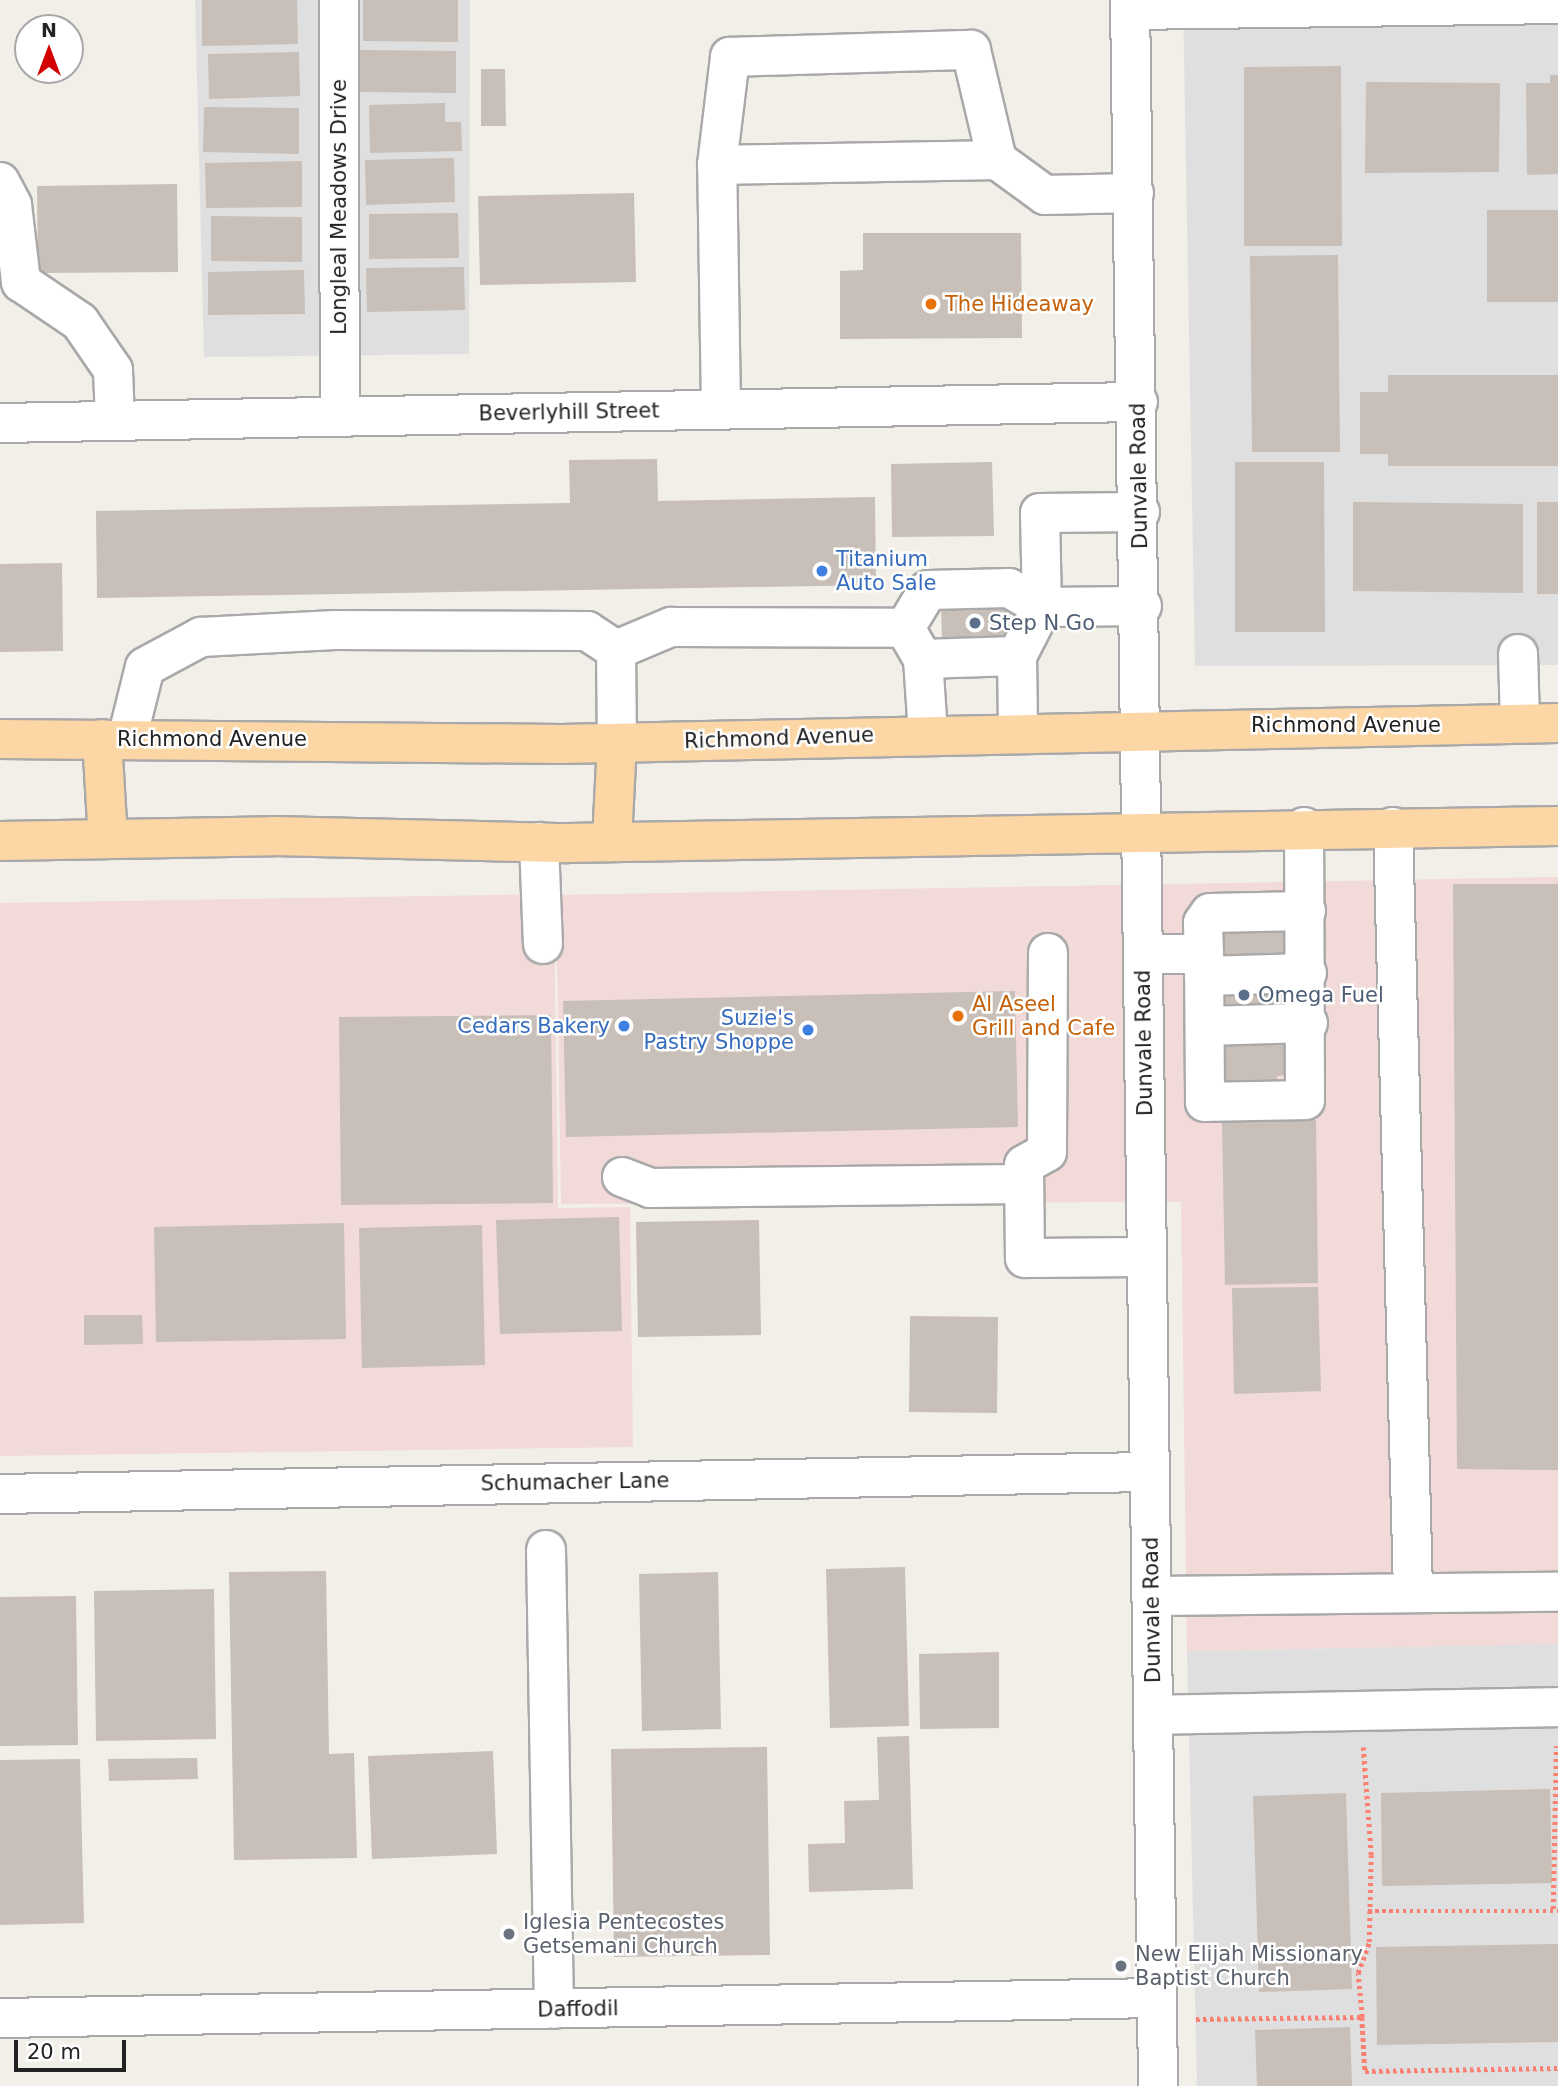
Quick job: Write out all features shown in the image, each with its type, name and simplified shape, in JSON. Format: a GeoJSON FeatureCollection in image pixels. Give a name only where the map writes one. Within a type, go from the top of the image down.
{"type":"FeatureCollection","features":[{"type":"Feature","properties":{"kind":"main road","name":"Richmond Avenue"},"geometry":{"type":"LineString","coordinates":[[0,739],[617,743],[1143,728],[1558,723]]}},
{"type":"Feature","properties":{"kind":"main road"},"geometry":{"type":"LineString","coordinates":[[108,839],[115,739]]}},
{"type":"Feature","properties":{"kind":"main road"},"geometry":{"type":"LineString","coordinates":[[612,841],[617,743]]}},
{"type":"Feature","properties":{"kind":"main road"},"geometry":{"type":"LineString","coordinates":[[0,841],[108,839],[539,842],[1142,828],[1558,826]]}},
{"type":"Feature","properties":{"kind":"street","name":"Longleal Meadows Drive"},"geometry":{"type":"LineString","coordinates":[[340,0],[340,415]]}},
{"type":"Feature","properties":{"kind":"street"},"geometry":{"type":"LineString","coordinates":[[1131,5],[1191,8],[1558,4]]}},
{"type":"Feature","properties":{"kind":"street","name":"Dunvale Road"},"geometry":{"type":"LineString","coordinates":[[1131,5],[1142,606],[1144,1060],[1158,2086]]}},
{"type":"Feature","properties":{"kind":"street"},"geometry":{"type":"LineString","coordinates":[[721,409],[718,165],[730,57],[971,50],[998,160]]}},
{"type":"Feature","properties":{"kind":"street"},"geometry":{"type":"LineString","coordinates":[[718,165],[998,160],[1045,195],[1134,193]]}},
{"type":"Feature","properties":{"kind":"street"},"geometry":{"type":"LineString","coordinates":[[0,182],[12,205],[21,282],[80,322],[113,370],[115,421]]}},
{"type":"Feature","properties":{"kind":"street","name":"Beverlyhill Street"},"geometry":{"type":"LineString","coordinates":[[0,423],[1138,402]]}},
{"type":"Feature","properties":{"kind":"street"},"geometry":{"type":"LineString","coordinates":[[1018,731],[1017,656],[1042,607],[1040,513],[1140,512]]}},
{"type":"Feature","properties":{"kind":"street"},"geometry":{"type":"LineString","coordinates":[[928,734],[914,643],[928,590],[1009,588],[1042,607],[1142,606]]}},
{"type":"Feature","properties":{"kind":"street"},"geometry":{"type":"LineString","coordinates":[[617,650],[671,627],[914,643],[1017,656]]}},
{"type":"Feature","properties":{"kind":"street"},"geometry":{"type":"LineString","coordinates":[[115,739],[145,667],[201,637],[587,631],[617,650]]}},
{"type":"Feature","properties":{"kind":"street"},"geometry":{"type":"LineString","coordinates":[[617,650],[617,743]]}},
{"type":"Feature","properties":{"kind":"street"},"geometry":{"type":"LineString","coordinates":[[1518,654],[1520,723]]}},
{"type":"Feature","properties":{"kind":"street"},"geometry":{"type":"LineString","coordinates":[[1304,827],[1306,911],[1308,1023],[1305,1100],[1208,1105],[1203,923],[1210,913],[1306,911]]}},
{"type":"Feature","properties":{"kind":"street"},"geometry":{"type":"LineString","coordinates":[[1393,827],[1413,1592]]}},
{"type":"Feature","properties":{"kind":"street"},"geometry":{"type":"LineString","coordinates":[[539,842],[543,944]]}},
{"type":"Feature","properties":{"kind":"street"},"geometry":{"type":"LineString","coordinates":[[1048,953],[1047,1152],[1024,1165],[1025,1258],[1147,1256]]}},
{"type":"Feature","properties":{"kind":"street"},"geometry":{"type":"LineString","coordinates":[[1143,954],[1204,965],[1307,973]]}},
{"type":"Feature","properties":{"kind":"street"},"geometry":{"type":"LineString","coordinates":[[1144,1060],[1205,1043],[1308,1023]]}},
{"type":"Feature","properties":{"kind":"street"},"geometry":{"type":"LineString","coordinates":[[622,1177],[650,1188],[1024,1184]]}},
{"type":"Feature","properties":{"kind":"street","name":"Schumacher Lane"},"geometry":{"type":"LineString","coordinates":[[0,1494],[1150,1472]]}},
{"type":"Feature","properties":{"kind":"street"},"geometry":{"type":"LineString","coordinates":[[546,1550],[554,2009]]}},
{"type":"Feature","properties":{"kind":"street"},"geometry":{"type":"LineString","coordinates":[[1151,1596],[1558,1592]]}},
{"type":"Feature","properties":{"kind":"street"},"geometry":{"type":"LineString","coordinates":[[1153,1715],[1558,1707]]}},
{"type":"Feature","properties":{"kind":"street","name":"Daffodil"},"geometry":{"type":"LineString","coordinates":[[0,2018],[554,2009],[1157,2009]]}},
{"type":"Feature","properties":{"kind":"path"},"geometry":{"type":"LineString","coordinates":[[1368,1911],[1425,1916],[1555,1910],[1558,1707]]}},
{"type":"Feature","properties":{"kind":"path"},"geometry":{"type":"LineString","coordinates":[[1360,1710],[1371,1855],[1369,1942],[1358,1973],[1365,2071],[1558,2068]]}},
{"type":"Feature","properties":{"kind":"path"},"geometry":{"type":"LineString","coordinates":[[1157,2009],[1362,2017]]}},
{"type":"Feature","properties":{"kind":"shaded area"},"geometry":{"type":"Polygon","coordinates":[[[195,0],[470,0],[469,354],[204,357],[195,0]]]}},
{"type":"Feature","properties":{"kind":"shaded area"},"geometry":{"type":"Polygon","coordinates":[[[1183,0],[1558,0],[1558,665],[1195,666],[1183,0]]]}},
{"type":"Feature","properties":{"kind":"shaded area"},"geometry":{"type":"Polygon","coordinates":[[[1558,877],[1558,1644],[1187,1651],[1181,1202],[561,1204],[556,895],[1558,877]]]}},
{"type":"Feature","properties":{"kind":"shaded area"},"geometry":{"type":"Polygon","coordinates":[[[554,894],[558,1208],[630,1207],[633,1447],[0,1456],[0,903],[554,894]]]}},
{"type":"Feature","properties":{"kind":"shaded area"},"geometry":{"type":"Polygon","coordinates":[[[1558,1644],[1558,2086],[1197,2086],[1187,1651],[1558,1644]]]}},
{"type":"Feature","properties":{"kind":"building"},"geometry":{"type":"Polygon","coordinates":[[[202,0],[297,0],[298,44],[202,46],[202,0]]]}},
{"type":"Feature","properties":{"kind":"building"},"geometry":{"type":"Polygon","coordinates":[[[363,0],[458,0],[458,42],[363,41],[363,0]]]}},
{"type":"Feature","properties":{"kind":"building"},"geometry":{"type":"Polygon","coordinates":[[[360,50],[456,51],[456,93],[359,92],[360,50]]]}},
{"type":"Feature","properties":{"kind":"building"},"geometry":{"type":"Polygon","coordinates":[[[299,52],[300,96],[209,99],[208,54],[299,52]]]}},
{"type":"Feature","properties":{"kind":"building"},"geometry":{"type":"Polygon","coordinates":[[[1341,66],[1342,246],[1244,246],[1244,67],[1341,66]]]}},
{"type":"Feature","properties":{"kind":"building"},"geometry":{"type":"Polygon","coordinates":[[[481,69],[505,69],[506,126],[481,126],[481,69]]]}},
{"type":"Feature","properties":{"kind":"building"},"geometry":{"type":"Polygon","coordinates":[[[1550,75],[1558,75],[1558,174],[1527,175],[1526,83],[1550,83],[1550,75]]]}},
{"type":"Feature","properties":{"kind":"building"},"geometry":{"type":"Polygon","coordinates":[[[1366,82],[1500,83],[1499,172],[1365,173],[1366,82]]]}},
{"type":"Feature","properties":{"kind":"building"},"geometry":{"type":"Polygon","coordinates":[[[445,103],[445,122],[461,122],[462,151],[370,153],[369,105],[445,103]]]}},
{"type":"Feature","properties":{"kind":"building"},"geometry":{"type":"Polygon","coordinates":[[[204,107],[299,108],[299,154],[203,152],[204,107]]]}},
{"type":"Feature","properties":{"kind":"building"},"geometry":{"type":"Polygon","coordinates":[[[454,158],[455,202],[366,205],[365,160],[454,158]]]}},
{"type":"Feature","properties":{"kind":"building"},"geometry":{"type":"Polygon","coordinates":[[[302,161],[302,207],[206,208],[205,163],[302,161]]]}},
{"type":"Feature","properties":{"kind":"building"},"geometry":{"type":"Polygon","coordinates":[[[177,184],[178,272],[38,273],[37,186],[177,184]]]}},
{"type":"Feature","properties":{"kind":"building"},"geometry":{"type":"Polygon","coordinates":[[[634,193],[636,282],[480,285],[478,196],[634,193]]]}},
{"type":"Feature","properties":{"kind":"building"},"geometry":{"type":"Polygon","coordinates":[[[1487,210],[1558,210],[1558,302],[1487,302],[1487,210]]]}},
{"type":"Feature","properties":{"kind":"building"},"geometry":{"type":"Polygon","coordinates":[[[458,213],[459,258],[369,259],[369,214],[458,213]]]}},
{"type":"Feature","properties":{"kind":"building"},"geometry":{"type":"Polygon","coordinates":[[[211,216],[302,217],[302,262],[211,261],[211,216]]]}},
{"type":"Feature","properties":{"kind":"building","name":"The Hideaway"},"geometry":{"type":"Polygon","coordinates":[[[863,233],[1021,233],[1022,338],[840,339],[840,271],[863,270],[863,233]]]}},
{"type":"Feature","properties":{"kind":"building"},"geometry":{"type":"Polygon","coordinates":[[[1338,255],[1340,452],[1252,452],[1250,256],[1338,255]]]}},
{"type":"Feature","properties":{"kind":"building"},"geometry":{"type":"Polygon","coordinates":[[[464,267],[465,310],[367,312],[366,268],[464,267]]]}},
{"type":"Feature","properties":{"kind":"building"},"geometry":{"type":"Polygon","coordinates":[[[304,270],[305,314],[208,315],[208,272],[304,270]]]}},
{"type":"Feature","properties":{"kind":"building"},"geometry":{"type":"Polygon","coordinates":[[[1388,375],[1558,375],[1558,466],[1388,466],[1388,454],[1360,454],[1360,392],[1388,392],[1388,375]]]}},
{"type":"Feature","properties":{"kind":"building"},"geometry":{"type":"Polygon","coordinates":[[[657,459],[658,501],[875,497],[876,585],[97,598],[96,511],[570,503],[569,460],[657,459]]]}},
{"type":"Feature","properties":{"kind":"building"},"geometry":{"type":"Polygon","coordinates":[[[992,462],[994,536],[892,537],[891,464],[992,462]]]}},
{"type":"Feature","properties":{"kind":"building"},"geometry":{"type":"Polygon","coordinates":[[[1235,462],[1324,462],[1325,632],[1235,632],[1235,462]]]}},
{"type":"Feature","properties":{"kind":"building"},"geometry":{"type":"Polygon","coordinates":[[[1353,502],[1523,504],[1523,593],[1353,591],[1353,502]]]}},
{"type":"Feature","properties":{"kind":"building"},"geometry":{"type":"Polygon","coordinates":[[[1537,502],[1558,502],[1558,594],[1537,594],[1537,502]]]}},
{"type":"Feature","properties":{"kind":"building"},"geometry":{"type":"Polygon","coordinates":[[[62,563],[63,651],[0,652],[0,564],[62,563]]]}},
{"type":"Feature","properties":{"kind":"building","name":"Step N Go"},"geometry":{"type":"Polygon","coordinates":[[[1008,606],[1009,638],[942,640],[941,607],[1008,606]]]}},
{"type":"Feature","properties":{"kind":"building"},"geometry":{"type":"Polygon","coordinates":[[[1453,884],[1558,884],[1558,1470],[1457,1469],[1453,884]]]}},
{"type":"Feature","properties":{"kind":"building"},"geometry":{"type":"Polygon","coordinates":[[[1285,921],[1287,1075],[1277,1076],[1278,1121],[1316,1120],[1318,1283],[1225,1285],[1222,1122],[1232,1122],[1231,1086],[1219,1086],[1217,922],[1285,921]]]}},
{"type":"Feature","properties":{"kind":"building"},"geometry":{"type":"Polygon","coordinates":[[[1015,991],[1018,1127],[566,1137],[563,1001],[1015,991]]]}},
{"type":"Feature","properties":{"kind":"building"},"geometry":{"type":"Polygon","coordinates":[[[551,1015],[553,1203],[341,1205],[339,1017],[551,1015]]]}},
{"type":"Feature","properties":{"kind":"building"},"geometry":{"type":"Polygon","coordinates":[[[619,1217],[622,1331],[500,1334],[496,1220],[619,1217]]]}},
{"type":"Feature","properties":{"kind":"building"},"geometry":{"type":"Polygon","coordinates":[[[759,1220],[761,1335],[638,1337],[636,1222],[759,1220]]]}},
{"type":"Feature","properties":{"kind":"building"},"geometry":{"type":"Polygon","coordinates":[[[344,1223],[346,1339],[156,1342],[154,1227],[344,1223]]]}},
{"type":"Feature","properties":{"kind":"building"},"geometry":{"type":"Polygon","coordinates":[[[482,1225],[485,1365],[362,1368],[359,1228],[482,1225]]]}},
{"type":"Feature","properties":{"kind":"building"},"geometry":{"type":"Polygon","coordinates":[[[1318,1287],[1321,1391],[1234,1394],[1232,1288],[1318,1287]]]}},
{"type":"Feature","properties":{"kind":"building"},"geometry":{"type":"Polygon","coordinates":[[[84,1315],[142,1315],[143,1344],[84,1345],[84,1315]]]}},
{"type":"Feature","properties":{"kind":"building"},"geometry":{"type":"Polygon","coordinates":[[[910,1316],[998,1317],[997,1413],[909,1412],[910,1316]]]}},
{"type":"Feature","properties":{"kind":"building"},"geometry":{"type":"Polygon","coordinates":[[[905,1567],[909,1726],[830,1728],[826,1569],[905,1567]]]}},
{"type":"Feature","properties":{"kind":"building"},"geometry":{"type":"Polygon","coordinates":[[[326,1571],[329,1754],[354,1753],[357,1858],[234,1860],[229,1572],[326,1571]]]}},
{"type":"Feature","properties":{"kind":"building"},"geometry":{"type":"Polygon","coordinates":[[[718,1572],[721,1729],[642,1731],[639,1574],[718,1572]]]}},
{"type":"Feature","properties":{"kind":"building"},"geometry":{"type":"Polygon","coordinates":[[[214,1589],[216,1739],[96,1741],[94,1591],[214,1589]]]}},
{"type":"Feature","properties":{"kind":"building"},"geometry":{"type":"Polygon","coordinates":[[[76,1596],[78,1745],[0,1746],[0,1597],[76,1596]]]}},
{"type":"Feature","properties":{"kind":"building"},"geometry":{"type":"Polygon","coordinates":[[[999,1652],[999,1728],[920,1729],[919,1654],[999,1652]]]}},
{"type":"Feature","properties":{"kind":"building"},"geometry":{"type":"Polygon","coordinates":[[[909,1736],[913,1889],[809,1892],[808,1844],[845,1843],[844,1801],[879,1800],[877,1737],[909,1736]]]}},
{"type":"Feature","properties":{"kind":"building"},"geometry":{"type":"Polygon","coordinates":[[[767,1747],[770,1955],[614,1957],[611,1749],[767,1747]]]}},
{"type":"Feature","properties":{"kind":"building"},"geometry":{"type":"Polygon","coordinates":[[[493,1751],[497,1854],[372,1859],[368,1756],[493,1751]]]}},
{"type":"Feature","properties":{"kind":"building"},"geometry":{"type":"Polygon","coordinates":[[[197,1758],[198,1779],[109,1781],[108,1759],[197,1758]]]}},
{"type":"Feature","properties":{"kind":"building"},"geometry":{"type":"Polygon","coordinates":[[[80,1759],[84,1923],[0,1925],[0,1760],[80,1759]]]}},
{"type":"Feature","properties":{"kind":"building"},"geometry":{"type":"Polygon","coordinates":[[[1550,1789],[1552,1883],[1382,1886],[1381,1793],[1550,1789]]]}},
{"type":"Feature","properties":{"kind":"building"},"geometry":{"type":"Polygon","coordinates":[[[1346,1793],[1352,1989],[1259,1992],[1253,1796],[1346,1793]]]}},
{"type":"Feature","properties":{"kind":"building"},"geometry":{"type":"Polygon","coordinates":[[[1558,1944],[1558,2042],[1377,2045],[1376,1947],[1558,1944]]]}},
{"type":"Feature","properties":{"kind":"building"},"geometry":{"type":"Polygon","coordinates":[[[1350,2027],[1352,2086],[1257,2086],[1255,2030],[1350,2027]]]}},
{"type":"Feature","properties":{"kind":"place","name":"The Hideaway"},"geometry":{"type":"Point","coordinates":[931,304]}},
{"type":"Feature","properties":{"kind":"place","name":"Titanium Auto Sale"},"geometry":{"type":"Point","coordinates":[822,571]}},
{"type":"Feature","properties":{"kind":"place","name":"Step N Go"},"geometry":{"type":"Point","coordinates":[975,623]}},
{"type":"Feature","properties":{"kind":"place","name":"Omega Fuel"},"geometry":{"type":"Point","coordinates":[1244,995]}},
{"type":"Feature","properties":{"kind":"place","name":"Al Aseel Grill and Cafe"},"geometry":{"type":"Point","coordinates":[958,1016]}},
{"type":"Feature","properties":{"kind":"place","name":"Cedars Bakery"},"geometry":{"type":"Point","coordinates":[624,1026]}},
{"type":"Feature","properties":{"kind":"place","name":"Suzie's Pastry Shoppe"},"geometry":{"type":"Point","coordinates":[808,1030]}},
{"type":"Feature","properties":{"kind":"place","name":"Iglesia Pentecostes Getsemani Church"},"geometry":{"type":"Point","coordinates":[509,1934]}},
{"type":"Feature","properties":{"kind":"place","name":"New Elijah Missionary Baptist Church"},"geometry":{"type":"Point","coordinates":[1121,1966]}}]}
